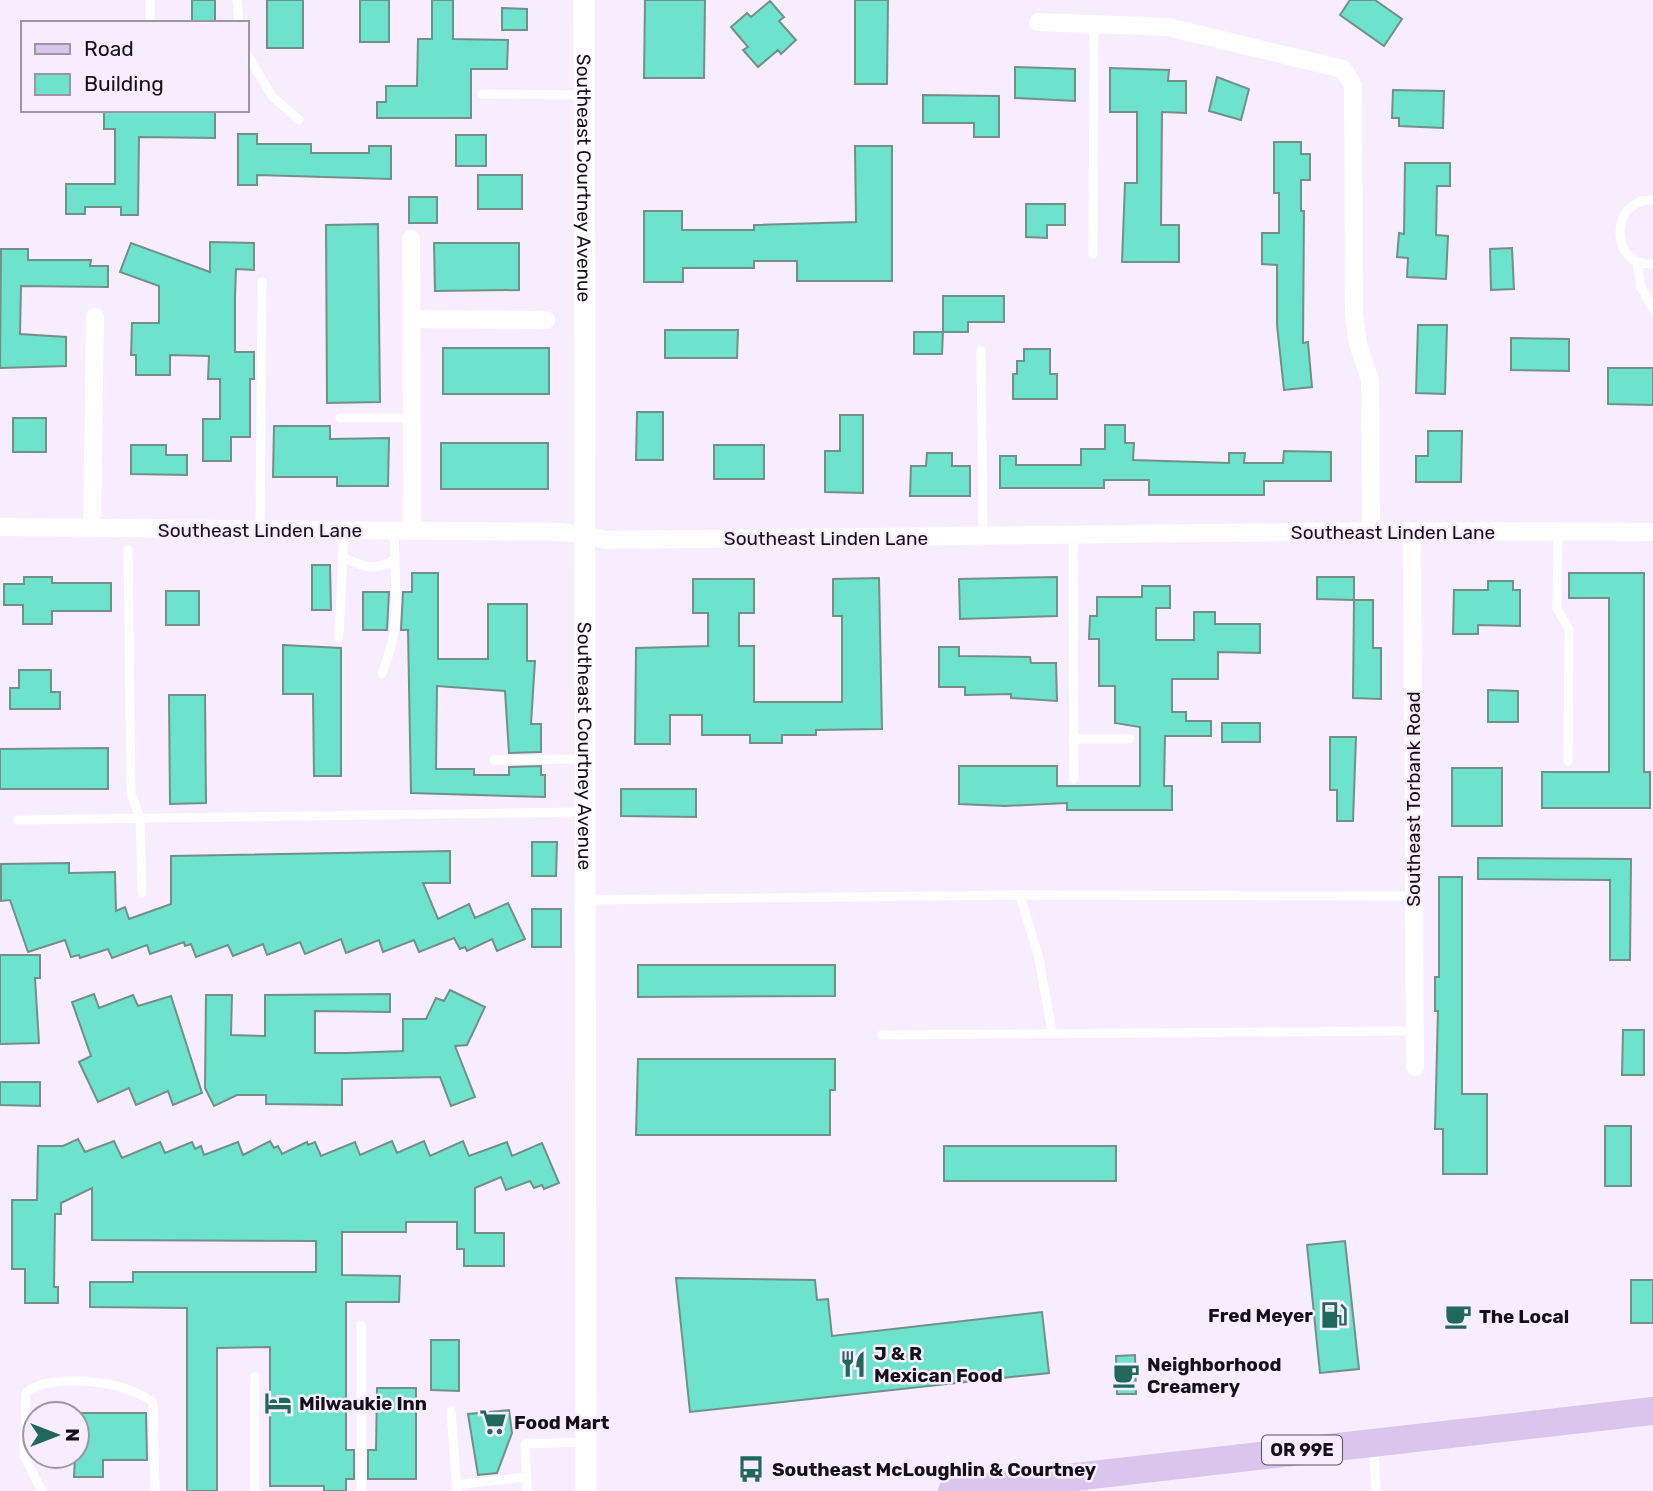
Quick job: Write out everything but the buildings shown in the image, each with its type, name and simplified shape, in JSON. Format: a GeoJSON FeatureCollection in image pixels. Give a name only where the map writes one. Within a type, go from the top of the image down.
{"type":"FeatureCollection","features":[{"type":"Feature","properties":{"kind":"main road","name":"OR 99E"},"geometry":{"type":"LineString","coordinates":[[952,1491],[1653,1411]]}},
{"type":"Feature","properties":{"kind":"street","name":"Southeast Courtney Avenue"},"geometry":{"type":"LineString","coordinates":[[584,0],[586,1491]]}},
{"type":"Feature","properties":{"kind":"street"},"geometry":{"type":"LineString","coordinates":[[1038,22],[1168,27],[1343,69],[1353,85],[1354,315],[1358,344],[1370,380],[1371,531]]}},
{"type":"Feature","properties":{"kind":"street"},"geometry":{"type":"LineString","coordinates":[[403,531],[411,418],[411,239]]}},
{"type":"Feature","properties":{"kind":"street"},"geometry":{"type":"LineString","coordinates":[[92,528],[95,317]]}},
{"type":"Feature","properties":{"kind":"street"},"geometry":{"type":"LineString","coordinates":[[411,319],[546,320]]}},
{"type":"Feature","properties":{"kind":"street","name":"Southeast Linden Lane"},"geometry":{"type":"LineString","coordinates":[[0,527],[564,532],[607,540],[1371,531],[1653,532]]}},
{"type":"Feature","properties":{"kind":"street","name":"Southeast Torbank Road"},"geometry":{"type":"LineString","coordinates":[[1412,531],[1415,1066]]}},
{"type":"Feature","properties":{"kind":"lane"},"geometry":{"type":"LineString","coordinates":[[150,0],[150,21]]}},
{"type":"Feature","properties":{"kind":"lane"},"geometry":{"type":"LineString","coordinates":[[237,0],[239,21]]}},
{"type":"Feature","properties":{"kind":"lane"},"geometry":{"type":"LineString","coordinates":[[1093,254],[1094,24]]}},
{"type":"Feature","properties":{"kind":"lane"},"geometry":{"type":"LineString","coordinates":[[248,56],[272,96],[299,120]]}},
{"type":"Feature","properties":{"kind":"lane"},"geometry":{"type":"LineString","coordinates":[[482,94],[584,95]]}},
{"type":"Feature","properties":{"kind":"lane"},"geometry":{"type":"LineString","coordinates":[[1653,200],[1638,202],[1629,208],[1619,226],[1622,247],[1637,262],[1641,287],[1653,309]]}},
{"type":"Feature","properties":{"kind":"lane"},"geometry":{"type":"LineString","coordinates":[[1637,262],[1653,264]]}},
{"type":"Feature","properties":{"kind":"lane"},"geometry":{"type":"LineString","coordinates":[[260,529],[262,282]]}},
{"type":"Feature","properties":{"kind":"lane"},"geometry":{"type":"LineString","coordinates":[[981,351],[983,537]]}},
{"type":"Feature","properties":{"kind":"lane"},"geometry":{"type":"LineString","coordinates":[[340,418],[411,418]]}},
{"type":"Feature","properties":{"kind":"lane"},"geometry":{"type":"LineString","coordinates":[[339,638],[344,530]]}},
{"type":"Feature","properties":{"kind":"lane"},"geometry":{"type":"LineString","coordinates":[[382,674],[394,642],[397,624],[395,559],[403,531]]}},
{"type":"Feature","properties":{"kind":"lane"},"geometry":{"type":"LineString","coordinates":[[1558,531],[1557,609],[1569,629],[1568,761]]}},
{"type":"Feature","properties":{"kind":"lane"},"geometry":{"type":"LineString","coordinates":[[1073,535],[1074,779]]}},
{"type":"Feature","properties":{"kind":"lane"},"geometry":{"type":"LineString","coordinates":[[128,549],[131,793],[140,818],[142,893]]}},
{"type":"Feature","properties":{"kind":"lane"},"geometry":{"type":"LineString","coordinates":[[343,557],[371,568],[395,559]]}},
{"type":"Feature","properties":{"kind":"lane"},"geometry":{"type":"LineString","coordinates":[[1073,740],[1130,740]]}},
{"type":"Feature","properties":{"kind":"lane"},"geometry":{"type":"LineString","coordinates":[[494,760],[585,759]]}},
{"type":"Feature","properties":{"kind":"lane"},"geometry":{"type":"LineString","coordinates":[[18,820],[585,812]]}},
{"type":"Feature","properties":{"kind":"lane"},"geometry":{"type":"LineString","coordinates":[[1020,895],[1039,959],[1052,1032]]}},
{"type":"Feature","properties":{"kind":"lane"},"geometry":{"type":"LineString","coordinates":[[585,900],[1020,895],[1413,896]]}},
{"type":"Feature","properties":{"kind":"lane"},"geometry":{"type":"LineString","coordinates":[[882,1035],[1415,1031]]}},
{"type":"Feature","properties":{"kind":"lane"},"geometry":{"type":"LineString","coordinates":[[362,1325],[362,1491]]}},
{"type":"Feature","properties":{"kind":"lane"},"geometry":{"type":"LineString","coordinates":[[255,1377],[255,1491]]}},
{"type":"Feature","properties":{"kind":"lane"},"geometry":{"type":"LineString","coordinates":[[42,1491],[24,1457],[26,1393],[43,1382],[62,1381],[124,1387],[153,1402],[155,1491]]}},
{"type":"Feature","properties":{"kind":"lane"},"geometry":{"type":"LineString","coordinates":[[451,1411],[456,1488],[526,1477]]}},
{"type":"Feature","properties":{"kind":"lane"},"geometry":{"type":"LineString","coordinates":[[527,1491],[525,1444],[585,1442]]}},
{"type":"Feature","properties":{"kind":"lane"},"geometry":{"type":"LineString","coordinates":[[1374,1442],[1376,1491]]}},
{"type":"Feature","properties":{"kind":"place","name":"Fred Meyer"},"geometry":{"type":"Point","coordinates":[1334,1315]}},
{"type":"Feature","properties":{"kind":"place","name":"The Local"},"geometry":{"type":"Point","coordinates":[1458,1316]}},
{"type":"Feature","properties":{"kind":"place","name":"J & R Mexican Food"},"geometry":{"type":"Point","coordinates":[853,1364]}},
{"type":"Feature","properties":{"kind":"place","name":"Neighborhood Creamery"},"geometry":{"type":"Point","coordinates":[1126,1375]}},
{"type":"Feature","properties":{"kind":"place","name":"Milwaukie Inn"},"geometry":{"type":"Point","coordinates":[278,1403]}},
{"type":"Feature","properties":{"kind":"place","name":"Food Mart"},"geometry":{"type":"Point","coordinates":[493,1422]}},
{"type":"Feature","properties":{"kind":"place","name":"Southeast McLoughlin & Courtney"},"geometry":{"type":"Point","coordinates":[751,1469]}}]}
